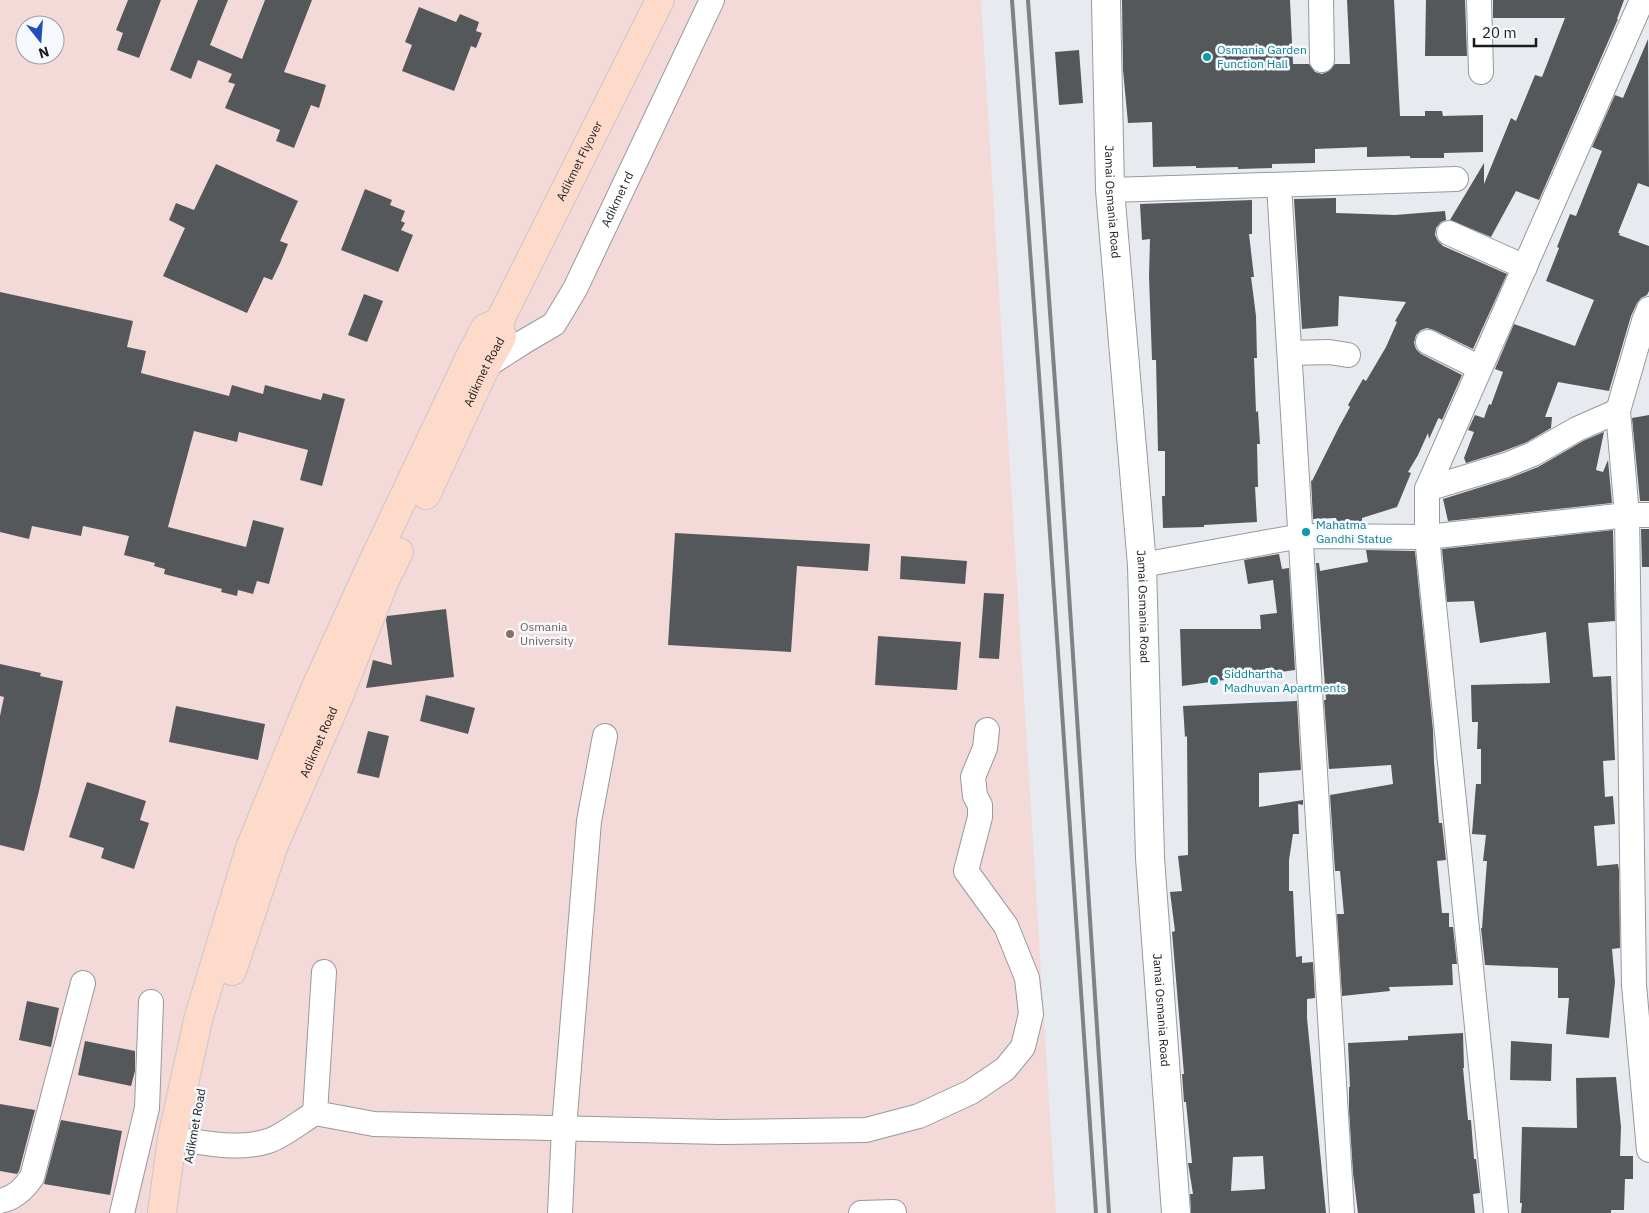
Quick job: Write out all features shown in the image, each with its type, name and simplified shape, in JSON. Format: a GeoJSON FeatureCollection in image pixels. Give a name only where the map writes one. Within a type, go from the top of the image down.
{"type":"FeatureCollection","features":[{"type":"Feature","properties":{"kind":"main road","name":"Adikmet Flyover"},"geometry":{"type":"LineString","coordinates":[[503,314],[660,0]]}},
{"type":"Feature","properties":{"kind":"main road","name":"Adikmet Road"},"geometry":{"type":"LineString","coordinates":[[181,1213],[191,1141],[215,1020],[274,845],[339,696],[385,580],[486,366],[502,337],[503,314]]}},
{"type":"Feature","properties":{"kind":"main road","name":"Adikmet Road"},"geometry":{"type":"LineString","coordinates":[[162,1213],[172,1138],[199,1016],[250,848],[315,689],[465,366],[484,328],[503,314]]}},
{"type":"Feature","properties":{"kind":"street","name":"Adikmet rd"},"geometry":{"type":"LineString","coordinates":[[486,366],[554,324],[574,289],[712,0]]}},
{"type":"Feature","properties":{"kind":"street","name":"Jamai Osmania Road"},"geometry":{"type":"LineString","coordinates":[[1106,0],[1110,190],[1142,564],[1150,858],[1176,1213]]}},
{"type":"Feature","properties":{"kind":"street"},"geometry":{"type":"LineString","coordinates":[[1321,0],[1322,60]]}},
{"type":"Feature","properties":{"kind":"street"},"geometry":{"type":"LineString","coordinates":[[1479,0],[1482,72]]}},
{"type":"Feature","properties":{"kind":"street"},"geometry":{"type":"LineString","coordinates":[[1496,1213],[1427,537],[1427,489],[1642,0]]}},
{"type":"Feature","properties":{"kind":"street"},"geometry":{"type":"LineString","coordinates":[[1110,190],[1456,179]]}},
{"type":"Feature","properties":{"kind":"street"},"geometry":{"type":"LineString","coordinates":[[1280,185],[1342,1213]]}},
{"type":"Feature","properties":{"kind":"street"},"geometry":{"type":"LineString","coordinates":[[1448,233],[1525,266]]}},
{"type":"Feature","properties":{"kind":"street"},"geometry":{"type":"LineString","coordinates":[[1647,317],[1618,411],[1638,515],[1634,985],[1649,1150]]}},
{"type":"Feature","properties":{"kind":"street"},"geometry":{"type":"LineString","coordinates":[[1428,342],[1480,368]]}},
{"type":"Feature","properties":{"kind":"street"},"geometry":{"type":"LineString","coordinates":[[1290,353],[1329,352],[1348,355]]}},
{"type":"Feature","properties":{"kind":"street"},"geometry":{"type":"LineString","coordinates":[[1427,489],[1506,465],[1533,454],[1577,428],[1618,411]]}},
{"type":"Feature","properties":{"kind":"street"},"geometry":{"type":"LineString","coordinates":[[1142,564],[1301,536],[1427,537],[1638,515]]}},
{"type":"Feature","properties":{"kind":"street"},"geometry":{"type":"LineString","coordinates":[[191,1141],[227,1146],[244,1146],[270,1141],[315,1113],[374,1124],[720,1132],[866,1130],[919,1116],[970,1092],[1005,1068],[1023,1047],[1031,1014],[1027,978],[1006,926],[966,871],[980,817],[980,805],[975,796],[973,777],[985,748],[987,730]]}},
{"type":"Feature","properties":{"kind":"street"},"geometry":{"type":"LineString","coordinates":[[560,1213],[564,1128],[589,821],[605,736]]}},
{"type":"Feature","properties":{"kind":"street"},"geometry":{"type":"LineString","coordinates":[[315,1113],[324,972]]}},
{"type":"Feature","properties":{"kind":"street"},"geometry":{"type":"LineString","coordinates":[[0,1201],[24,1189],[32,1178],[83,984]]}},
{"type":"Feature","properties":{"kind":"street"},"geometry":{"type":"LineString","coordinates":[[122,1213],[147,1108],[151,1002]]}},
{"type":"Feature","properties":{"kind":"street"},"geometry":{"type":"LineString","coordinates":[[861,1213],[894,1212]]}},
{"type":"Feature","properties":{"kind":"shaded area","name":"Osmania University"},"geometry":{"type":"Polygon","coordinates":[[[0,0],[981,0],[1056,1213],[0,1213],[0,0]]]}},
{"type":"Feature","properties":{"kind":"building"},"geometry":{"type":"Polygon","coordinates":[[[128,0],[161,0],[139,58],[117,50],[123,33],[116,30],[128,0]]]}},
{"type":"Feature","properties":{"kind":"building"},"geometry":{"type":"Polygon","coordinates":[[[198,0],[228,0],[210,45],[242,59],[265,0],[312,0],[284,72],[326,85],[319,108],[311,105],[294,148],[276,141],[280,130],[225,108],[235,84],[228,82],[232,74],[198,60],[191,79],[170,70],[198,0]]]}},
{"type":"Feature","properties":{"kind":"building"},"geometry":{"type":"Polygon","coordinates":[[[1122,0],[1290,0],[1293,64],[1309,64],[1315,72],[1322,74],[1329,71],[1335,64],[1350,64],[1347,0],[1394,0],[1400,116],[1425,116],[1425,111],[1442,111],[1443,116],[1483,115],[1483,152],[1444,153],[1444,158],[1410,158],[1410,156],[1367,157],[1367,147],[1315,149],[1315,163],[1272,164],[1272,168],[1153,167],[1152,122],[1128,123],[1123,70],[1122,0]]]}},
{"type":"Feature","properties":{"kind":"building"},"geometry":{"type":"Polygon","coordinates":[[[1426,0],[1465,0],[1467,56],[1425,56],[1426,0]]]}},
{"type":"Feature","properties":{"kind":"building"},"geometry":{"type":"Polygon","coordinates":[[[1493,0],[1624,0],[1618,19],[1539,200],[1516,191],[1491,237],[1450,220],[1484,163],[1484,184],[1511,118],[1516,121],[1535,75],[1542,77],[1565,18],[1493,18],[1493,0]]]}},
{"type":"Feature","properties":{"kind":"building"},"geometry":{"type":"Polygon","coordinates":[[[419,7],[456,22],[460,14],[479,22],[476,31],[482,33],[476,48],[471,46],[454,91],[402,71],[412,45],[405,42],[419,7]]]}},
{"type":"Feature","properties":{"kind":"building"},"geometry":{"type":"Polygon","coordinates":[[[1648,39],[1649,187],[1638,183],[1618,233],[1649,246],[1649,291],[1637,303],[1631,316],[1609,391],[1558,382],[1545,417],[1552,417],[1551,428],[1527,442],[1466,463],[1464,458],[1474,432],[1468,430],[1475,415],[1484,418],[1489,404],[1491,405],[1503,372],[1495,369],[1514,324],[1575,346],[1594,300],[1546,281],[1570,214],[1576,216],[1602,151],[1592,147],[1615,95],[1623,98],[1648,39]]]}},
{"type":"Feature","properties":{"kind":"building"},"geometry":{"type":"Polygon","coordinates":[[[1079,50],[1083,103],[1059,105],[1055,52],[1079,50]]]}},
{"type":"Feature","properties":{"kind":"building"},"geometry":{"type":"Polygon","coordinates":[[[216,164],[298,201],[280,241],[288,244],[281,261],[272,280],[264,277],[247,313],[163,276],[185,228],[169,220],[176,203],[194,210],[216,164]]]}},
{"type":"Feature","properties":{"kind":"building"},"geometry":{"type":"Polygon","coordinates":[[[365,189],[392,200],[390,205],[405,211],[401,221],[405,223],[401,230],[413,235],[398,272],[341,250],[365,189]]]}},
{"type":"Feature","properties":{"kind":"building"},"geometry":{"type":"Polygon","coordinates":[[[1336,198],[1336,213],[1395,215],[1445,211],[1446,220],[1441,222],[1436,228],[1435,235],[1438,241],[1443,246],[1507,274],[1473,349],[1427,328],[1421,330],[1416,335],[1414,343],[1416,349],[1421,354],[1462,375],[1442,420],[1438,419],[1429,439],[1428,433],[1408,472],[1411,473],[1397,507],[1362,518],[1362,523],[1337,522],[1336,518],[1313,519],[1311,480],[1350,407],[1348,405],[1363,379],[1366,381],[1386,347],[1397,322],[1395,321],[1406,302],[1339,296],[1338,326],[1302,329],[1294,199],[1336,198]]]}},
{"type":"Feature","properties":{"kind":"building"},"geometry":{"type":"Polygon","coordinates":[[[1252,200],[1252,234],[1249,234],[1254,277],[1251,277],[1256,316],[1257,358],[1254,358],[1256,412],[1258,411],[1260,444],[1257,444],[1258,487],[1255,487],[1257,522],[1204,525],[1204,527],[1163,528],[1162,496],[1165,496],[1165,451],[1158,451],[1156,360],[1152,360],[1149,277],[1150,239],[1142,240],[1140,204],[1252,200]]]}},
{"type":"Feature","properties":{"kind":"building"},"geometry":{"type":"Polygon","coordinates":[[[0,292],[133,321],[127,347],[146,351],[141,373],[229,396],[232,385],[263,394],[265,385],[321,400],[323,393],[345,399],[322,486],[300,480],[308,450],[239,432],[237,442],[194,431],[168,527],[246,547],[253,520],[284,528],[269,584],[257,581],[253,594],[238,590],[237,596],[221,592],[222,589],[164,574],[165,569],[154,566],[155,563],[124,555],[129,536],[83,526],[81,536],[32,526],[29,539],[0,532],[0,292]]]}},
{"type":"Feature","properties":{"kind":"building"},"geometry":{"type":"Polygon","coordinates":[[[364,294],[383,301],[367,342],[348,335],[364,294]]]}},
{"type":"Feature","properties":{"kind":"building"},"geometry":{"type":"Polygon","coordinates":[[[1649,415],[1649,501],[1640,501],[1632,418],[1649,415]]]}},
{"type":"Feature","properties":{"kind":"building"},"geometry":{"type":"Polygon","coordinates":[[[1604,432],[1596,470],[1603,472],[1608,460],[1612,503],[1448,521],[1443,499],[1538,467],[1583,441],[1604,432]]]}},
{"type":"Feature","properties":{"kind":"building"},"geometry":{"type":"Polygon","coordinates":[[[1641,529],[1649,529],[1649,567],[1642,567],[1641,529]]]}},
{"type":"Feature","properties":{"kind":"building"},"geometry":{"type":"Polygon","coordinates":[[[1613,530],[1615,621],[1588,623],[1593,677],[1611,676],[1615,760],[1603,761],[1605,797],[1613,796],[1615,824],[1594,826],[1597,866],[1618,864],[1619,870],[1620,948],[1612,949],[1615,982],[1609,1038],[1566,1034],[1569,998],[1558,998],[1558,968],[1485,965],[1481,928],[1487,861],[1483,861],[1486,835],[1472,834],[1476,784],[1481,784],[1481,749],[1477,749],[1478,722],[1472,722],[1471,685],[1550,683],[1546,632],[1480,643],[1474,601],[1447,602],[1442,549],[1613,530]]]}},
{"type":"Feature","properties":{"kind":"building"},"geometry":{"type":"Polygon","coordinates":[[[675,533],[870,544],[868,571],[797,566],[791,652],[668,645],[675,533]]]}},
{"type":"Feature","properties":{"kind":"building"},"geometry":{"type":"Polygon","coordinates":[[[1366,550],[1415,551],[1433,730],[1439,823],[1442,823],[1446,860],[1437,861],[1442,913],[1449,913],[1449,927],[1453,927],[1457,964],[1452,964],[1453,985],[1389,987],[1390,991],[1342,996],[1337,914],[1344,914],[1340,871],[1335,871],[1330,795],[1393,784],[1391,765],[1329,769],[1316,563],[1319,563],[1320,571],[1368,562],[1366,550]]]}},
{"type":"Feature","properties":{"kind":"building"},"geometry":{"type":"Polygon","coordinates":[[[1279,554],[1282,569],[1289,568],[1295,670],[1182,686],[1180,629],[1261,629],[1260,615],[1277,613],[1273,580],[1248,584],[1244,560],[1279,554]]]}},
{"type":"Feature","properties":{"kind":"building"},"geometry":{"type":"Polygon","coordinates":[[[901,556],[967,561],[965,584],[900,579],[901,556]]]}},
{"type":"Feature","properties":{"kind":"building"},"geometry":{"type":"Polygon","coordinates":[[[984,593],[1004,594],[999,659],[979,658],[984,593]]]}},
{"type":"Feature","properties":{"kind":"building"},"geometry":{"type":"Polygon","coordinates":[[[446,609],[454,677],[366,688],[373,660],[392,665],[387,616],[446,609]]]}},
{"type":"Feature","properties":{"kind":"building"},"geometry":{"type":"Polygon","coordinates":[[[878,636],[961,642],[957,690],[875,685],[878,636]]]}},
{"type":"Feature","properties":{"kind":"building"},"geometry":{"type":"Polygon","coordinates":[[[0,664],[41,673],[40,676],[63,681],[24,851],[0,845],[0,716],[4,697],[0,696],[0,664]]]}},
{"type":"Feature","properties":{"kind":"building"},"geometry":{"type":"Polygon","coordinates":[[[426,695],[475,708],[468,734],[420,721],[426,695]]]}},
{"type":"Feature","properties":{"kind":"building"},"geometry":{"type":"Polygon","coordinates":[[[1297,701],[1301,770],[1259,773],[1259,807],[1303,800],[1303,805],[1298,804],[1299,834],[1293,834],[1289,860],[1289,891],[1293,891],[1296,957],[1302,956],[1302,963],[1313,962],[1315,998],[1307,999],[1307,1018],[1326,1213],[1191,1213],[1190,1194],[1193,1194],[1188,1163],[1192,1163],[1186,1102],[1184,1102],[1182,1074],[1184,1074],[1172,932],[1175,931],[1170,892],[1182,891],[1178,856],[1188,855],[1187,736],[1185,737],[1183,706],[1297,701]],[[1263,1156],[1233,1157],[1231,1191],[1265,1189],[1263,1156]]]}},
{"type":"Feature","properties":{"kind":"building"},"geometry":{"type":"Polygon","coordinates":[[[176,706],[265,724],[258,760],[169,742],[176,706]]]}},
{"type":"Feature","properties":{"kind":"building"},"geometry":{"type":"Polygon","coordinates":[[[368,731],[389,736],[379,778],[357,773],[368,731]]]}},
{"type":"Feature","properties":{"kind":"building"},"geometry":{"type":"Polygon","coordinates":[[[87,782],[146,801],[140,820],[149,823],[134,869],[101,858],[104,848],[69,837],[87,782]]]}},
{"type":"Feature","properties":{"kind":"building"},"geometry":{"type":"Polygon","coordinates":[[[27,1001],[59,1008],[51,1047],[19,1040],[27,1001]]]}},
{"type":"Feature","properties":{"kind":"building"},"geometry":{"type":"Polygon","coordinates":[[[1463,1033],[1463,1068],[1468,1120],[1471,1120],[1474,1159],[1476,1159],[1480,1193],[1473,1194],[1475,1213],[1358,1213],[1349,1110],[1348,1043],[1408,1040],[1408,1036],[1463,1033]]]}},
{"type":"Feature","properties":{"kind":"building"},"geometry":{"type":"Polygon","coordinates":[[[85,1041],[135,1051],[135,1071],[131,1086],[78,1075],[85,1041]]]}},
{"type":"Feature","properties":{"kind":"building"},"geometry":{"type":"Polygon","coordinates":[[[1511,1041],[1552,1044],[1551,1081],[1510,1080],[1511,1041]]]}},
{"type":"Feature","properties":{"kind":"building"},"geometry":{"type":"Polygon","coordinates":[[[1616,1077],[1621,1127],[1620,1156],[1633,1156],[1633,1179],[1625,1179],[1624,1210],[1611,1210],[1611,1213],[1521,1213],[1522,1127],[1577,1128],[1576,1078],[1616,1077]]]}},
{"type":"Feature","properties":{"kind":"building"},"geometry":{"type":"Polygon","coordinates":[[[0,1104],[35,1110],[17,1174],[0,1171],[0,1104]]]}},
{"type":"Feature","properties":{"kind":"building"},"geometry":{"type":"Polygon","coordinates":[[[61,1120],[122,1131],[110,1195],[44,1184],[61,1120]]]}},
{"type":"Feature","properties":{"kind":"railway"},"geometry":{"type":"LineString","coordinates":[[1012,0],[1096,1213]]}},
{"type":"Feature","properties":{"kind":"railway"},"geometry":{"type":"LineString","coordinates":[[1028,0],[1060,454],[1109,1213]]}},
{"type":"Feature","properties":{"kind":"place","name":"Osmania Garden Function Hall"},"geometry":{"type":"Point","coordinates":[1207,57]}},
{"type":"Feature","properties":{"kind":"place","name":"Mahatma Gandhi Statue"},"geometry":{"type":"Point","coordinates":[1306,532]}},
{"type":"Feature","properties":{"kind":"place","name":"Osmania University"},"geometry":{"type":"Point","coordinates":[510,634]}},
{"type":"Feature","properties":{"kind":"place","name":"Siddhartha Madhuvan Apartments"},"geometry":{"type":"Point","coordinates":[1214,681]}}]}
